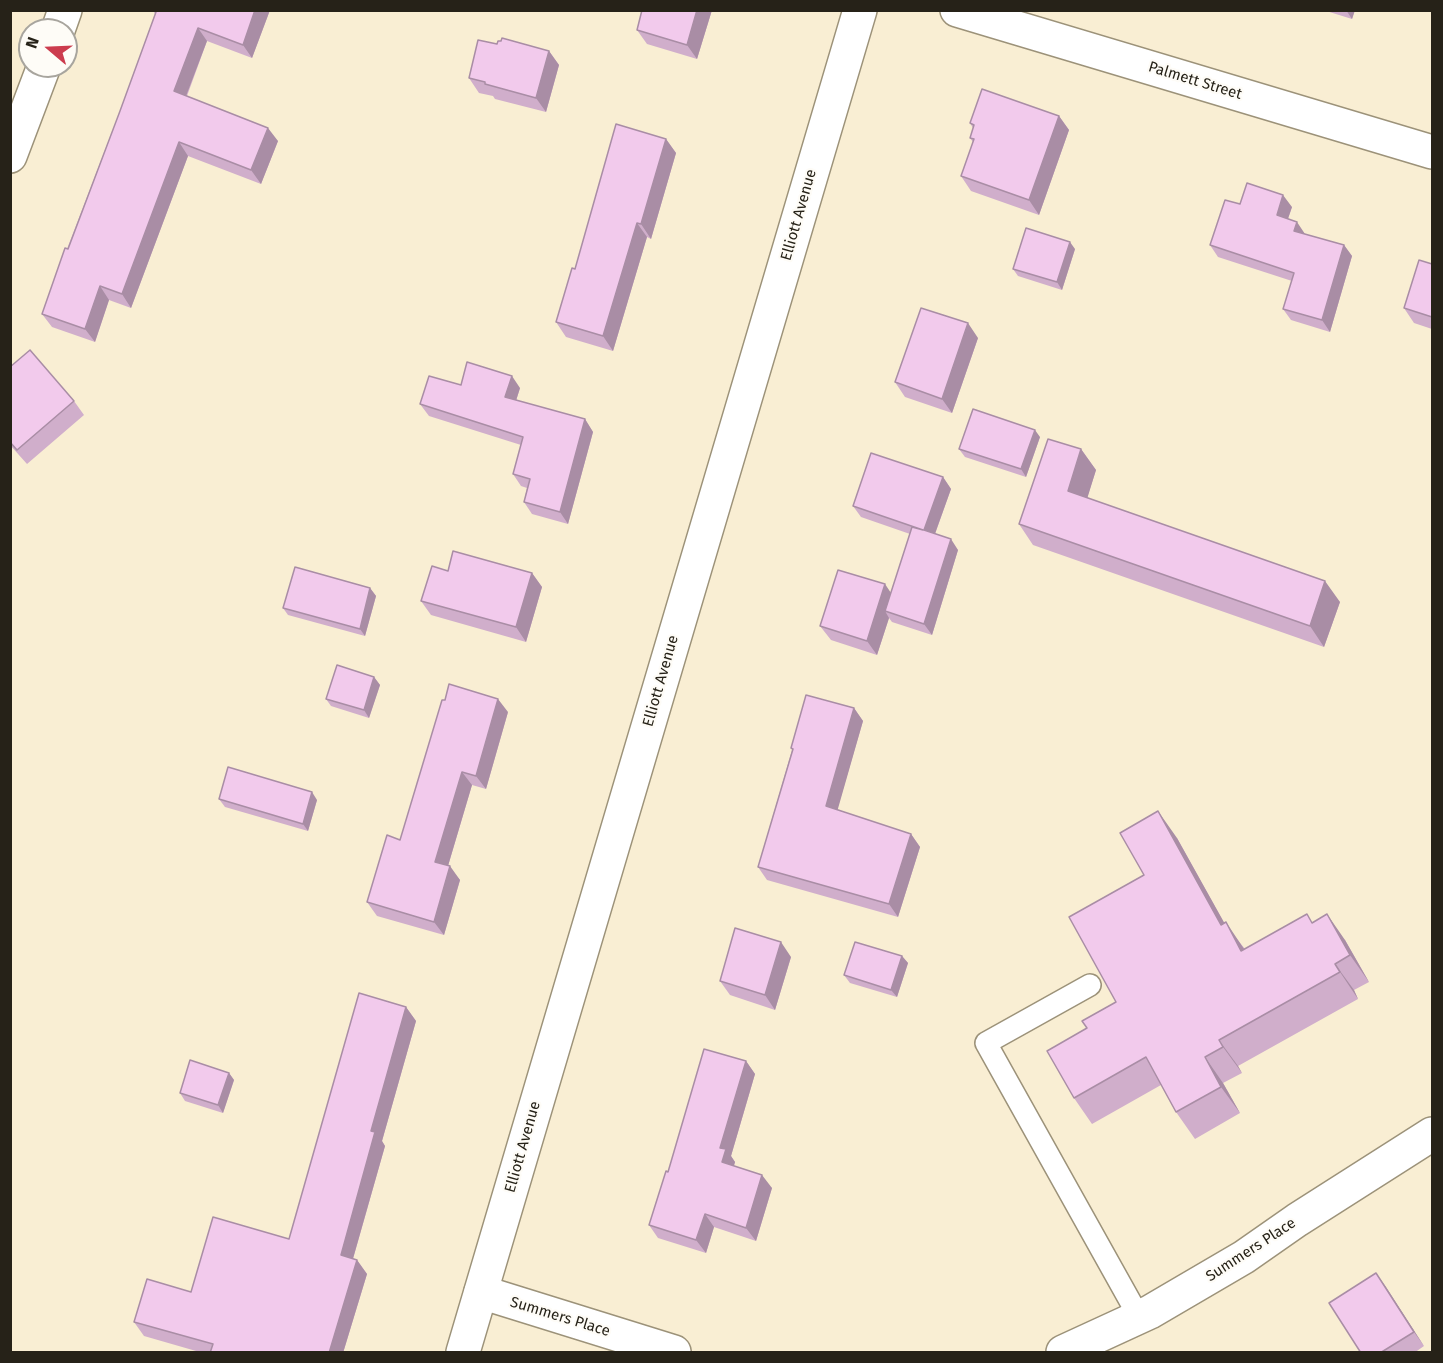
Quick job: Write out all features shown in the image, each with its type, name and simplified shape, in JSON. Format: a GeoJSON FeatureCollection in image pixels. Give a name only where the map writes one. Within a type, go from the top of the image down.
{"type":"FeatureCollection","features":[{"type":"Feature","properties":{"kind":"street","name":"Elliott Avenue"},"geometry":{"type":"LineString","coordinates":[[463,1353],[860,10]]}},
{"type":"Feature","properties":{"kind":"street","name":"Palmett Street"},"geometry":{"type":"LineString","coordinates":[[957,10],[1432,153]]}},
{"type":"Feature","properties":{"kind":"street"},"geometry":{"type":"LineString","coordinates":[[10,156],[39,78]]}},
{"type":"Feature","properties":{"kind":"street","name":"Summers Place"},"geometry":{"type":"LineString","coordinates":[[1063,1353],[1139,1317],[1244,1257],[1297,1220],[1432,1134]]}},
{"type":"Feature","properties":{"kind":"street","name":"Summers Place"},"geometry":{"type":"LineString","coordinates":[[480,1292],[674,1353]]}},
{"type":"Feature","properties":{"kind":"lane"},"geometry":{"type":"LineString","coordinates":[[1090,985],[986,1043],[1139,1317]]}},
{"type":"Feature","properties":{"kind":"building"},"geometry":{"type":"Polygon","coordinates":[[[153,10],[255,10],[243,45],[198,28],[174,91],[268,128],[251,170],[179,142],[122,294],[100,286],[85,329],[42,314],[65,248],[68,249],[120,111],[156,12],[153,10]]]}},
{"type":"Feature","properties":{"kind":"building"},"geometry":{"type":"Polygon","coordinates":[[[642,10],[697,10],[687,45],[637,30],[642,10]]]}},
{"type":"Feature","properties":{"kind":"building"},"geometry":{"type":"Polygon","coordinates":[[[502,38],[549,51],[536,98],[469,78],[478,40],[497,44],[502,38]]]}},
{"type":"Feature","properties":{"kind":"building"},"geometry":{"type":"Polygon","coordinates":[[[982,89],[1059,116],[1029,200],[961,176],[974,139],[970,138],[974,125],[970,123],[982,89]]]}},
{"type":"Feature","properties":{"kind":"building"},"geometry":{"type":"Polygon","coordinates":[[[616,124],[666,139],[641,224],[637,223],[603,336],[556,322],[572,268],[575,269],[616,124]]]}},
{"type":"Feature","properties":{"kind":"building"},"geometry":{"type":"Polygon","coordinates":[[[1247,183],[1283,195],[1277,215],[1297,222],[1294,231],[1344,245],[1322,320],[1283,309],[1294,273],[1210,245],[1225,200],[1240,204],[1247,183]]]}},
{"type":"Feature","properties":{"kind":"building"},"geometry":{"type":"Polygon","coordinates":[[[1026,228],[1070,242],[1057,282],[1013,269],[1026,228]]]}},
{"type":"Feature","properties":{"kind":"building"},"geometry":{"type":"Polygon","coordinates":[[[1419,260],[1432,264],[1432,317],[1404,308],[1419,260]]]}},
{"type":"Feature","properties":{"kind":"building"},"geometry":{"type":"Polygon","coordinates":[[[921,308],[968,323],[942,399],[895,382],[921,308]]]}},
{"type":"Feature","properties":{"kind":"building"},"geometry":{"type":"Polygon","coordinates":[[[30,350],[74,401],[17,450],[10,442],[10,367],[30,350]]]}},
{"type":"Feature","properties":{"kind":"building"},"geometry":{"type":"Polygon","coordinates":[[[467,362],[512,376],[505,397],[585,419],[560,512],[524,502],[530,479],[513,474],[523,437],[420,404],[429,376],[461,385],[467,362]]]}},
{"type":"Feature","properties":{"kind":"building"},"geometry":{"type":"Polygon","coordinates":[[[973,409],[1035,430],[1021,469],[959,449],[973,409]]]}},
{"type":"Feature","properties":{"kind":"building"},"geometry":{"type":"Polygon","coordinates":[[[1048,439],[1081,449],[1068,491],[1325,581],[1310,626],[1019,524],[1048,439]]]}},
{"type":"Feature","properties":{"kind":"building"},"geometry":{"type":"Polygon","coordinates":[[[871,453],[943,477],[924,530],[951,539],[924,624],[885,611],[912,527],[923,530],[853,506],[871,453]]]}},
{"type":"Feature","properties":{"kind":"building"},"geometry":{"type":"Polygon","coordinates":[[[453,551],[532,573],[516,627],[421,601],[432,566],[448,571],[453,551]]]}},
{"type":"Feature","properties":{"kind":"building"},"geometry":{"type":"Polygon","coordinates":[[[295,567],[370,588],[360,629],[283,608],[295,567]]]}},
{"type":"Feature","properties":{"kind":"building"},"geometry":{"type":"Polygon","coordinates":[[[838,570],[885,584],[867,641],[820,626],[838,570]]]}},
{"type":"Feature","properties":{"kind":"building"},"geometry":{"type":"Polygon","coordinates":[[[337,665],[374,677],[364,710],[326,699],[337,665]]]}},
{"type":"Feature","properties":{"kind":"building"},"geometry":{"type":"Polygon","coordinates":[[[449,684],[498,699],[476,776],[462,772],[435,862],[450,866],[434,922],[367,902],[387,835],[400,840],[442,700],[445,700],[449,684]]]}},
{"type":"Feature","properties":{"kind":"building"},"geometry":{"type":"Polygon","coordinates":[[[806,695],[854,708],[826,806],[911,834],[889,904],[758,867],[793,749],[791,748],[806,695]]]}},
{"type":"Feature","properties":{"kind":"building"},"geometry":{"type":"Polygon","coordinates":[[[228,767],[312,792],[303,824],[219,799],[228,767]]]}},
{"type":"Feature","properties":{"kind":"building"},"geometry":{"type":"Polygon","coordinates":[[[1158,811],[1221,925],[1226,922],[1241,951],[1307,914],[1312,923],[1327,914],[1350,955],[1335,964],[1340,972],[1219,1040],[1223,1047],[1205,1057],[1221,1087],[1176,1112],[1146,1057],[1074,1098],[1047,1051],[1087,1028],[1082,1021],[1116,1002],[1069,917],[1144,875],[1120,833],[1158,811]]]}},
{"type":"Feature","properties":{"kind":"building"},"geometry":{"type":"Polygon","coordinates":[[[735,928],[781,942],[765,995],[720,981],[735,928]]]}},
{"type":"Feature","properties":{"kind":"building"},"geometry":{"type":"Polygon","coordinates":[[[855,942],[902,956],[891,990],[844,975],[855,942]]]}},
{"type":"Feature","properties":{"kind":"building"},"geometry":{"type":"Polygon","coordinates":[[[359,993],[406,1007],[371,1131],[375,1132],[341,1255],[357,1260],[329,1353],[210,1353],[213,1344],[134,1322],[147,1279],[191,1292],[213,1217],[289,1239],[359,993]]]}},
{"type":"Feature","properties":{"kind":"building"},"geometry":{"type":"Polygon","coordinates":[[[704,1049],[746,1061],[720,1148],[726,1149],[722,1162],[762,1175],[746,1228],[705,1214],[696,1240],[649,1225],[666,1171],[668,1172],[704,1049]]]}},
{"type":"Feature","properties":{"kind":"building"},"geometry":{"type":"Polygon","coordinates":[[[190,1060],[229,1073],[218,1105],[180,1093],[190,1060]]]}},
{"type":"Feature","properties":{"kind":"building"},"geometry":{"type":"Polygon","coordinates":[[[1376,1273],[1414,1332],[1380,1353],[1361,1353],[1329,1303],[1376,1273]]]}}]}
